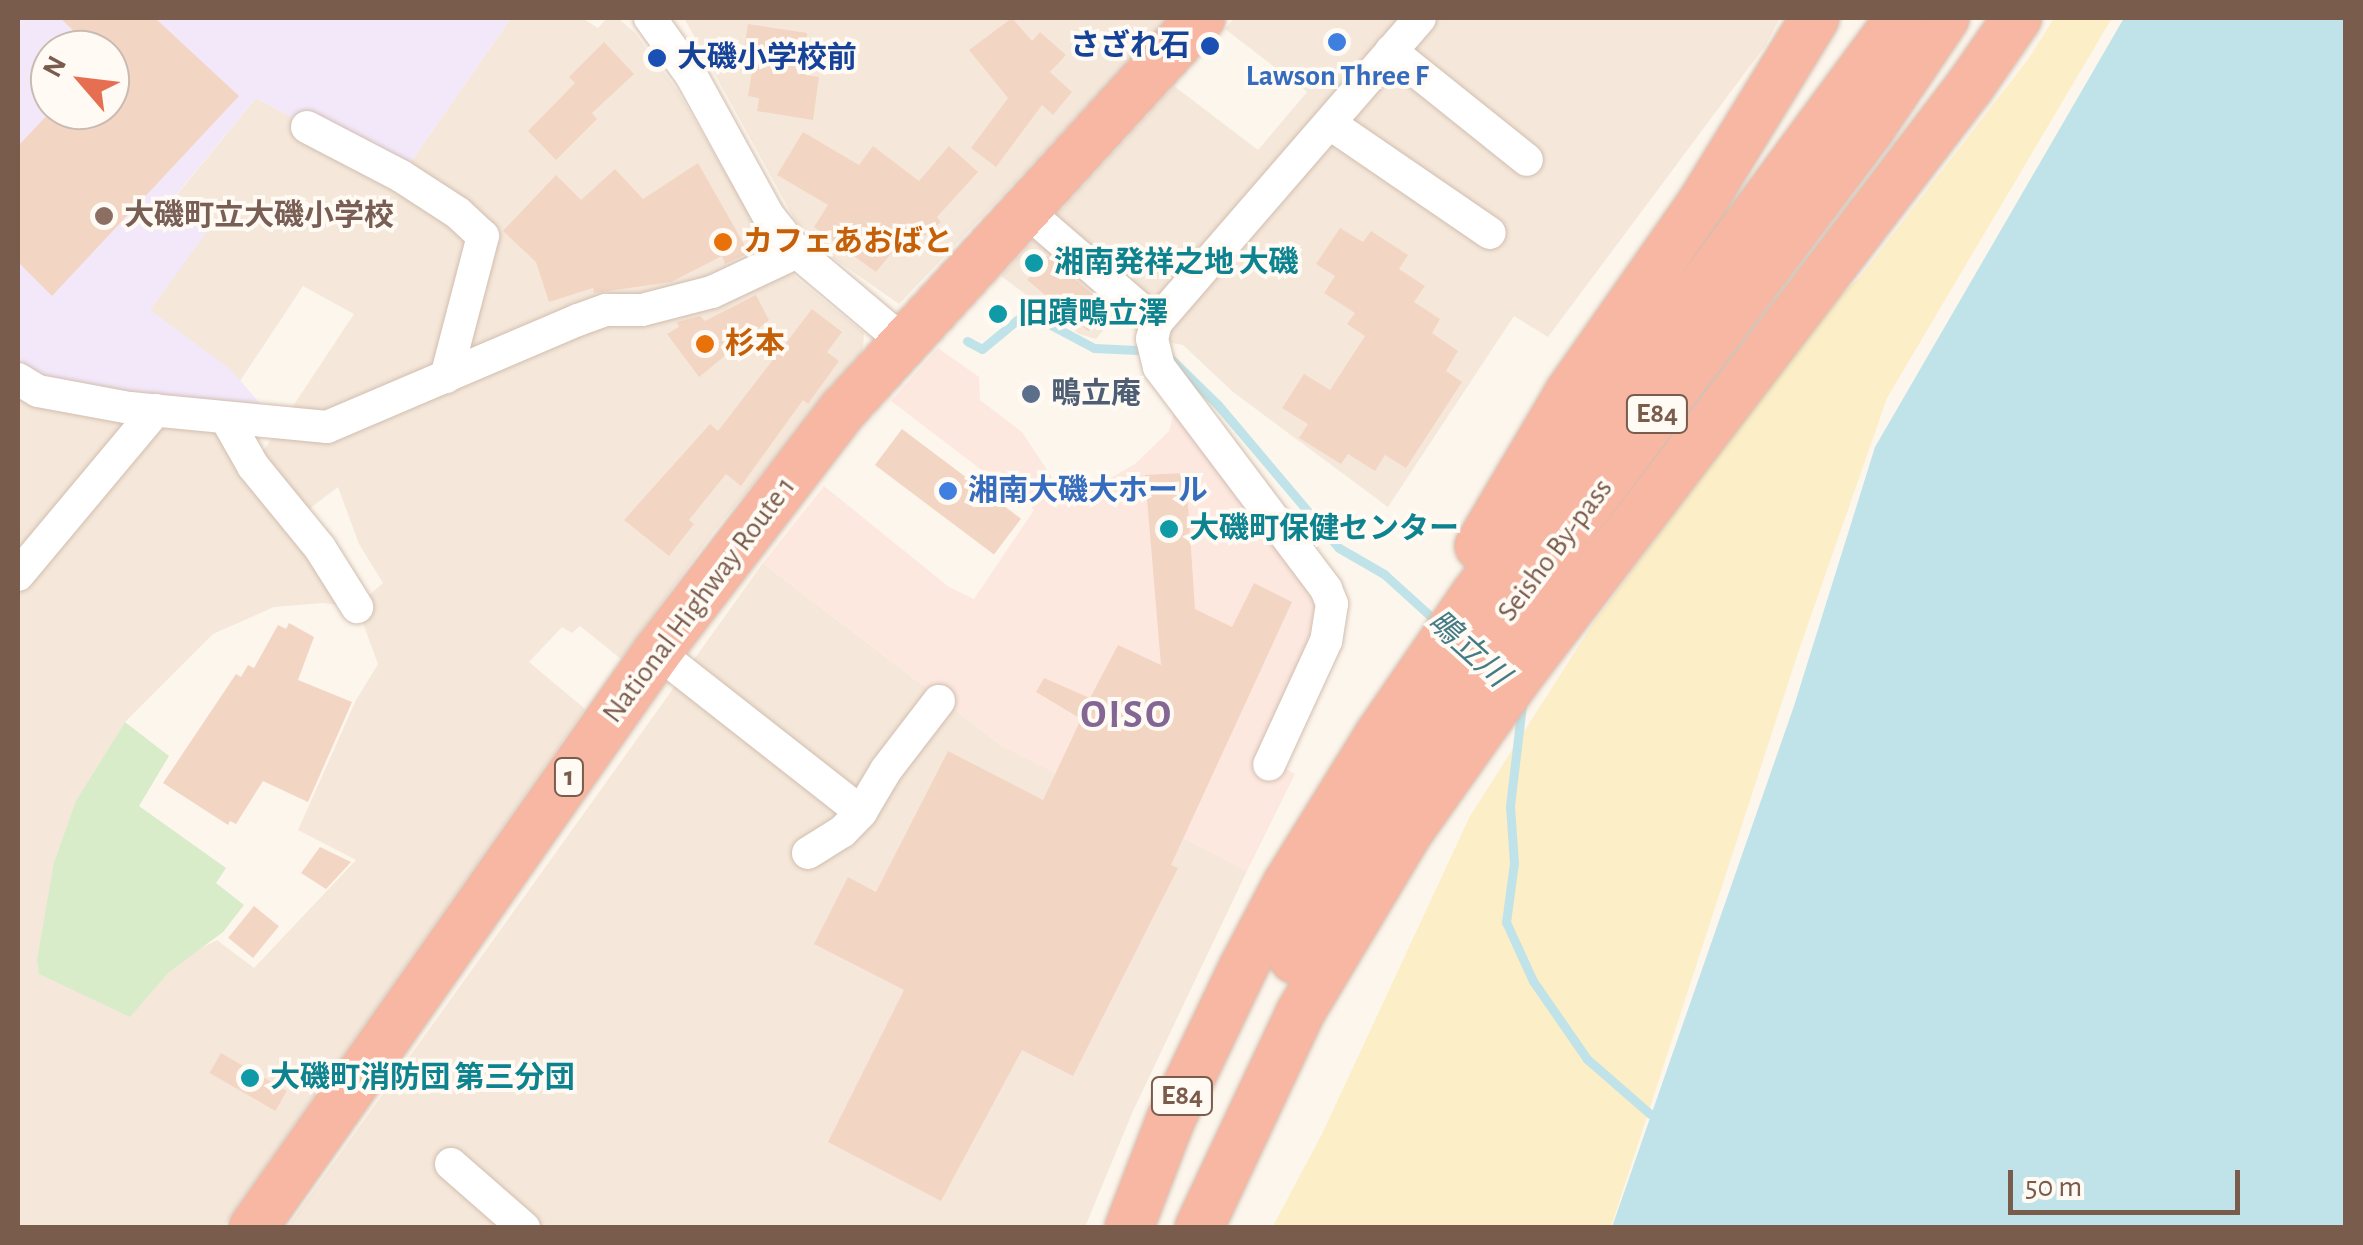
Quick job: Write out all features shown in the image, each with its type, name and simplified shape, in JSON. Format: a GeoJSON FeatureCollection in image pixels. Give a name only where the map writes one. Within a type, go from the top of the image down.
{"type":"FeatureCollection","features":[{"type":"Feature","properties":{"kind":"highway","name":"National Highway Route 1"},"geometry":{"type":"LineString","coordinates":[[253,1228],[657,652],[842,411],[1022,208],[1201,18]]}},
{"type":"Feature","properties":{"kind":"highway"},"geometry":{"type":"LineString","coordinates":[[1418,676],[1485,534],[1560,408],[1702,204],[1815,18]]}},
{"type":"Feature","properties":{"kind":"highway","name":"Seisho By-pass"},"geometry":{"type":"LineString","coordinates":[[1129,1228],[1170,1121],[1287,884],[1375,815],[1418,676],[1900,18]]}},
{"type":"Feature","properties":{"kind":"highway","name":"Seisho By-pass"},"geometry":{"type":"LineString","coordinates":[[1171,1228],[1274,996],[1375,815],[1505,616],[1870,129],[1945,18]]}},
{"type":"Feature","properties":{"kind":"highway"},"geometry":{"type":"LineString","coordinates":[[1200,1228],[1300,1013],[1375,815],[1561,618],[2016,18]]}},
{"type":"Feature","properties":{"kind":"street"},"geometry":{"type":"LineString","coordinates":[[650,18],[691,75],[768,215],[797,252],[904,342]]}},
{"type":"Feature","properties":{"kind":"street"},"geometry":{"type":"LineString","coordinates":[[1270,765],[1326,640],[1332,604],[1326,588],[1159,367],[1152,338],[1156,324],[1332,125],[1420,18]]}},
{"type":"Feature","properties":{"kind":"street"},"geometry":{"type":"LineString","coordinates":[[1391,51],[1527,160]]}},
{"type":"Feature","properties":{"kind":"street"},"geometry":{"type":"LineString","coordinates":[[1332,125],[1490,232]]}},
{"type":"Feature","properties":{"kind":"street"},"geometry":{"type":"LineString","coordinates":[[307,127],[401,176],[458,213],[482,236],[446,377]]}},
{"type":"Feature","properties":{"kind":"street"},"geometry":{"type":"LineString","coordinates":[[1022,208],[1156,324]]}},
{"type":"Feature","properties":{"kind":"street"},"geometry":{"type":"LineString","coordinates":[[18,379],[38,390],[156,410],[327,428],[606,310],[642,310],[712,292],[797,252]]}},
{"type":"Feature","properties":{"kind":"street"},"geometry":{"type":"LineString","coordinates":[[18,575],[156,410]]}},
{"type":"Feature","properties":{"kind":"street"},"geometry":{"type":"LineString","coordinates":[[227,420],[253,466],[320,548],[357,606]]}},
{"type":"Feature","properties":{"kind":"street"},"geometry":{"type":"LineString","coordinates":[[253,466],[273,439],[276,423]]}},
{"type":"Feature","properties":{"kind":"street"},"geometry":{"type":"LineString","coordinates":[[657,652],[862,812]]}},
{"type":"Feature","properties":{"kind":"street"},"geometry":{"type":"LineString","coordinates":[[808,853],[842,832],[862,812],[886,770],[939,702]]}},
{"type":"Feature","properties":{"kind":"street"},"geometry":{"type":"LineString","coordinates":[[450,1164],[524,1228]]}},
{"type":"Feature","properties":{"kind":"shaded area","name":"大磯町立大磯小学校"},"geometry":{"type":"Polygon","coordinates":[[[18,18],[511,18],[401,176],[256,98],[171,201],[209,229],[150,310],[230,369],[277,423],[18,379],[18,18]]]}},
{"type":"Feature","properties":{"kind":"shaded area"},"geometry":{"type":"Polygon","coordinates":[[[511,18],[582,18],[598,28],[607,18],[618,18],[635,33],[677,90],[778,263],[864,333],[863,351],[715,530],[621,659],[580,626],[572,633],[562,627],[529,662],[585,709],[223,1227],[18,1227],[18,379],[227,420],[254,465],[354,314],[303,286],[240,381],[149,310],[208,230],[171,202],[256,98],[401,176],[511,18]],[[338,487],[296,519],[357,606],[383,583],[359,544],[338,487]],[[323,603],[274,607],[213,634],[125,722],[76,802],[54,862],[168,973],[190,954],[217,940],[254,968],[356,860],[298,830],[356,700],[378,664],[357,607],[323,603]]]}},
{"type":"Feature","properties":{"kind":"shaded area"},"geometry":{"type":"Polygon","coordinates":[[[684,18],[1171,18],[899,304],[819,248],[795,220],[684,18]]]}},
{"type":"Feature","properties":{"kind":"shaded area"},"geometry":{"type":"Polygon","coordinates":[[[1234,18],[1780,18],[1765,46],[1548,337],[1514,316],[1388,507],[1233,392],[1183,345],[1152,339],[1128,300],[1096,339],[1079,334],[1001,276],[1174,86],[1258,150],[1307,92],[1225,29],[1234,18]]]}},
{"type":"Feature","properties":{"kind":"shaded area"},"geometry":{"type":"Polygon","coordinates":[[[938,348],[979,377],[980,400],[1022,432],[1055,482],[1105,481],[1135,464],[1169,431],[1179,394],[1326,589],[1272,761],[1295,774],[1247,871],[1002,746],[763,563],[824,486],[949,587],[974,599],[1034,510],[891,401],[938,348]]]}},
{"type":"Feature","properties":{"kind":"shaded area"},"geometry":{"type":"Polygon","coordinates":[[[763,563],[1002,746],[1230,857],[1247,871],[1133,1111],[1085,1227],[287,1228],[763,563]]]}},
{"type":"Feature","properties":{"kind":"green space"},"geometry":{"type":"Polygon","coordinates":[[[125,722],[169,756],[139,806],[226,868],[216,883],[244,905],[223,932],[168,973],[130,1017],[39,974],[37,960],[54,862],[76,801],[125,722]]]}},
{"type":"Feature","properties":{"kind":"sand"},"geometry":{"type":"Polygon","coordinates":[[[2054,18],[2112,18],[1887,398],[1797,656],[1611,1227],[1272,1228],[1322,1134],[1470,816],[1592,625],[1819,316],[1860,277],[2029,58],[2054,18]]]}},
{"type":"Feature","properties":{"kind":"water"},"geometry":{"type":"Polygon","coordinates":[[[2124,18],[2345,18],[2345,1227],[1612,1227],[1794,706],[1875,447],[2124,18]]]}},
{"type":"Feature","properties":{"kind":"building"},"geometry":{"type":"Polygon","coordinates":[[[60,18],[155,18],[239,96],[52,296],[18,262],[18,146],[33,130],[130,130],[130,30],[73,30],[60,18]]]}},
{"type":"Feature","properties":{"kind":"building"},"geometry":{"type":"Polygon","coordinates":[[[1012,18],[1032,41],[1040,32],[1066,55],[1050,72],[1072,92],[1053,115],[1042,105],[996,167],[971,148],[1008,98],[969,50],[1012,18]]]}},
{"type":"Feature","properties":{"kind":"building"},"geometry":{"type":"Polygon","coordinates":[[[748,24],[807,33],[805,75],[819,77],[813,120],[757,111],[759,98],[748,96],[752,72],[741,71],[748,24]]]}},
{"type":"Feature","properties":{"kind":"building"},"geometry":{"type":"Polygon","coordinates":[[[604,42],[634,74],[592,113],[597,119],[556,160],[528,131],[575,83],[569,77],[604,42]]]}},
{"type":"Feature","properties":{"kind":"building"},"geometry":{"type":"Polygon","coordinates":[[[803,132],[859,165],[873,146],[919,181],[949,146],[978,172],[937,217],[941,222],[921,239],[911,229],[876,272],[814,227],[828,205],[777,175],[803,132]]]}},
{"type":"Feature","properties":{"kind":"building"},"geometry":{"type":"Polygon","coordinates":[[[698,163],[749,253],[725,264],[722,256],[671,282],[594,293],[593,288],[549,302],[536,262],[503,231],[556,175],[581,200],[615,169],[643,199],[698,163]]]}},
{"type":"Feature","properties":{"kind":"building"},"geometry":{"type":"Polygon","coordinates":[[[1340,228],[1363,242],[1371,231],[1408,255],[1399,269],[1425,286],[1414,302],[1440,319],[1432,333],[1458,351],[1446,371],[1462,382],[1406,468],[1385,455],[1375,471],[1348,454],[1341,464],[1299,438],[1308,424],[1282,408],[1304,374],[1330,390],[1365,336],[1347,324],[1355,313],[1324,293],[1335,276],[1316,264],[1340,228]]]}},
{"type":"Feature","properties":{"kind":"building"},"geometry":{"type":"Polygon","coordinates":[[[1047,256],[1108,307],[1088,331],[1027,280],[1047,256]]]}},
{"type":"Feature","properties":{"kind":"building","name":"杉本"},"geometry":{"type":"Polygon","coordinates":[[[756,295],[769,320],[699,377],[667,334],[679,327],[677,322],[700,316],[705,321],[756,295]]]}},
{"type":"Feature","properties":{"kind":"building"},"geometry":{"type":"Polygon","coordinates":[[[812,309],[842,332],[827,352],[839,361],[808,404],[803,400],[741,486],[726,474],[689,520],[694,524],[669,556],[624,520],[710,424],[718,431],[812,309]]]}},
{"type":"Feature","properties":{"kind":"building","name":"湘南大磯大ホール"},"geometry":{"type":"Polygon","coordinates":[[[902,429],[1021,519],[994,555],[875,465],[902,429]]]}},
{"type":"Feature","properties":{"kind":"building"},"geometry":{"type":"Polygon","coordinates":[[[1186,473],[1195,609],[1232,627],[1254,583],[1292,602],[1171,865],[1178,868],[1073,1076],[1022,1050],[941,1201],[828,1142],[904,990],[814,944],[848,877],[876,892],[948,751],[1043,800],[1081,719],[1036,692],[1044,678],[1090,698],[1118,645],[1161,665],[1145,475],[1186,473]]]}},
{"type":"Feature","properties":{"kind":"building"},"geometry":{"type":"Polygon","coordinates":[[[289,623],[314,637],[298,680],[352,702],[308,802],[263,781],[236,824],[230,821],[228,825],[163,783],[236,674],[241,677],[248,665],[254,668],[278,625],[286,629],[289,623]]]}},
{"type":"Feature","properties":{"kind":"building"},"geometry":{"type":"Polygon","coordinates":[[[320,847],[351,862],[326,889],[301,873],[320,847]]]}},
{"type":"Feature","properties":{"kind":"building"},"geometry":{"type":"Polygon","coordinates":[[[254,906],[279,926],[253,958],[228,938],[254,906]]]}},
{"type":"Feature","properties":{"kind":"building","name":"大磯町消防団 第三分団"},"geometry":{"type":"Polygon","coordinates":[[[221,1053],[287,1091],[275,1111],[210,1073],[221,1053]]]}},
{"type":"Feature","properties":{"kind":"waterway"},"geometry":{"type":"LineString","coordinates":[[967,341],[982,349],[1023,315],[1032,315],[1094,348],[1137,350]]}},
{"type":"Feature","properties":{"kind":"waterway","name":"鴫立川"},"geometry":{"type":"LineString","coordinates":[[1168,356],[1218,405],[1339,548],[1384,574],[1438,623]]}},
{"type":"Feature","properties":{"kind":"waterway","name":"鴫立川"},"geometry":{"type":"LineString","coordinates":[[1522,705],[1510,806],[1514,863],[1506,922],[1533,981],[1587,1059],[1650,1114]]}},
{"type":"Feature","properties":{"kind":"place","name":"Lawson Three F"},"geometry":{"type":"Point","coordinates":[1337,42]}},
{"type":"Feature","properties":{"kind":"place","name":"さざれ石"},"geometry":{"type":"Point","coordinates":[1210,46]}},
{"type":"Feature","properties":{"kind":"place","name":"大磯小学校前"},"geometry":{"type":"Point","coordinates":[657,58]}},
{"type":"Feature","properties":{"kind":"place","name":"大磯町立大磯小学校"},"geometry":{"type":"Point","coordinates":[104,216]}},
{"type":"Feature","properties":{"kind":"place","name":"カフェあおばと"},"geometry":{"type":"Point","coordinates":[723,242]}},
{"type":"Feature","properties":{"kind":"place","name":"湘南発祥之地 大磯"},"geometry":{"type":"Point","coordinates":[1034,263]}},
{"type":"Feature","properties":{"kind":"place","name":"旧蹟鴫立澤"},"geometry":{"type":"Point","coordinates":[998,314]}},
{"type":"Feature","properties":{"kind":"place","name":"杉本"},"geometry":{"type":"Point","coordinates":[705,344]}},
{"type":"Feature","properties":{"kind":"place","name":"鴫立庵"},"geometry":{"type":"Point","coordinates":[1031,394]}},
{"type":"Feature","properties":{"kind":"place","name":"湘南大磯大ホール"},"geometry":{"type":"Point","coordinates":[948,491]}},
{"type":"Feature","properties":{"kind":"place","name":"大磯町保健センター"},"geometry":{"type":"Point","coordinates":[1169,529]}},
{"type":"Feature","properties":{"kind":"place","name":"大磯町消防団 第三分団"},"geometry":{"type":"Point","coordinates":[250,1078]}},
{"type":"Feature","properties":{"kind":"district","name":"OISO"},"geometry":{"type":"Point","coordinates":[1127,715]}}]}
